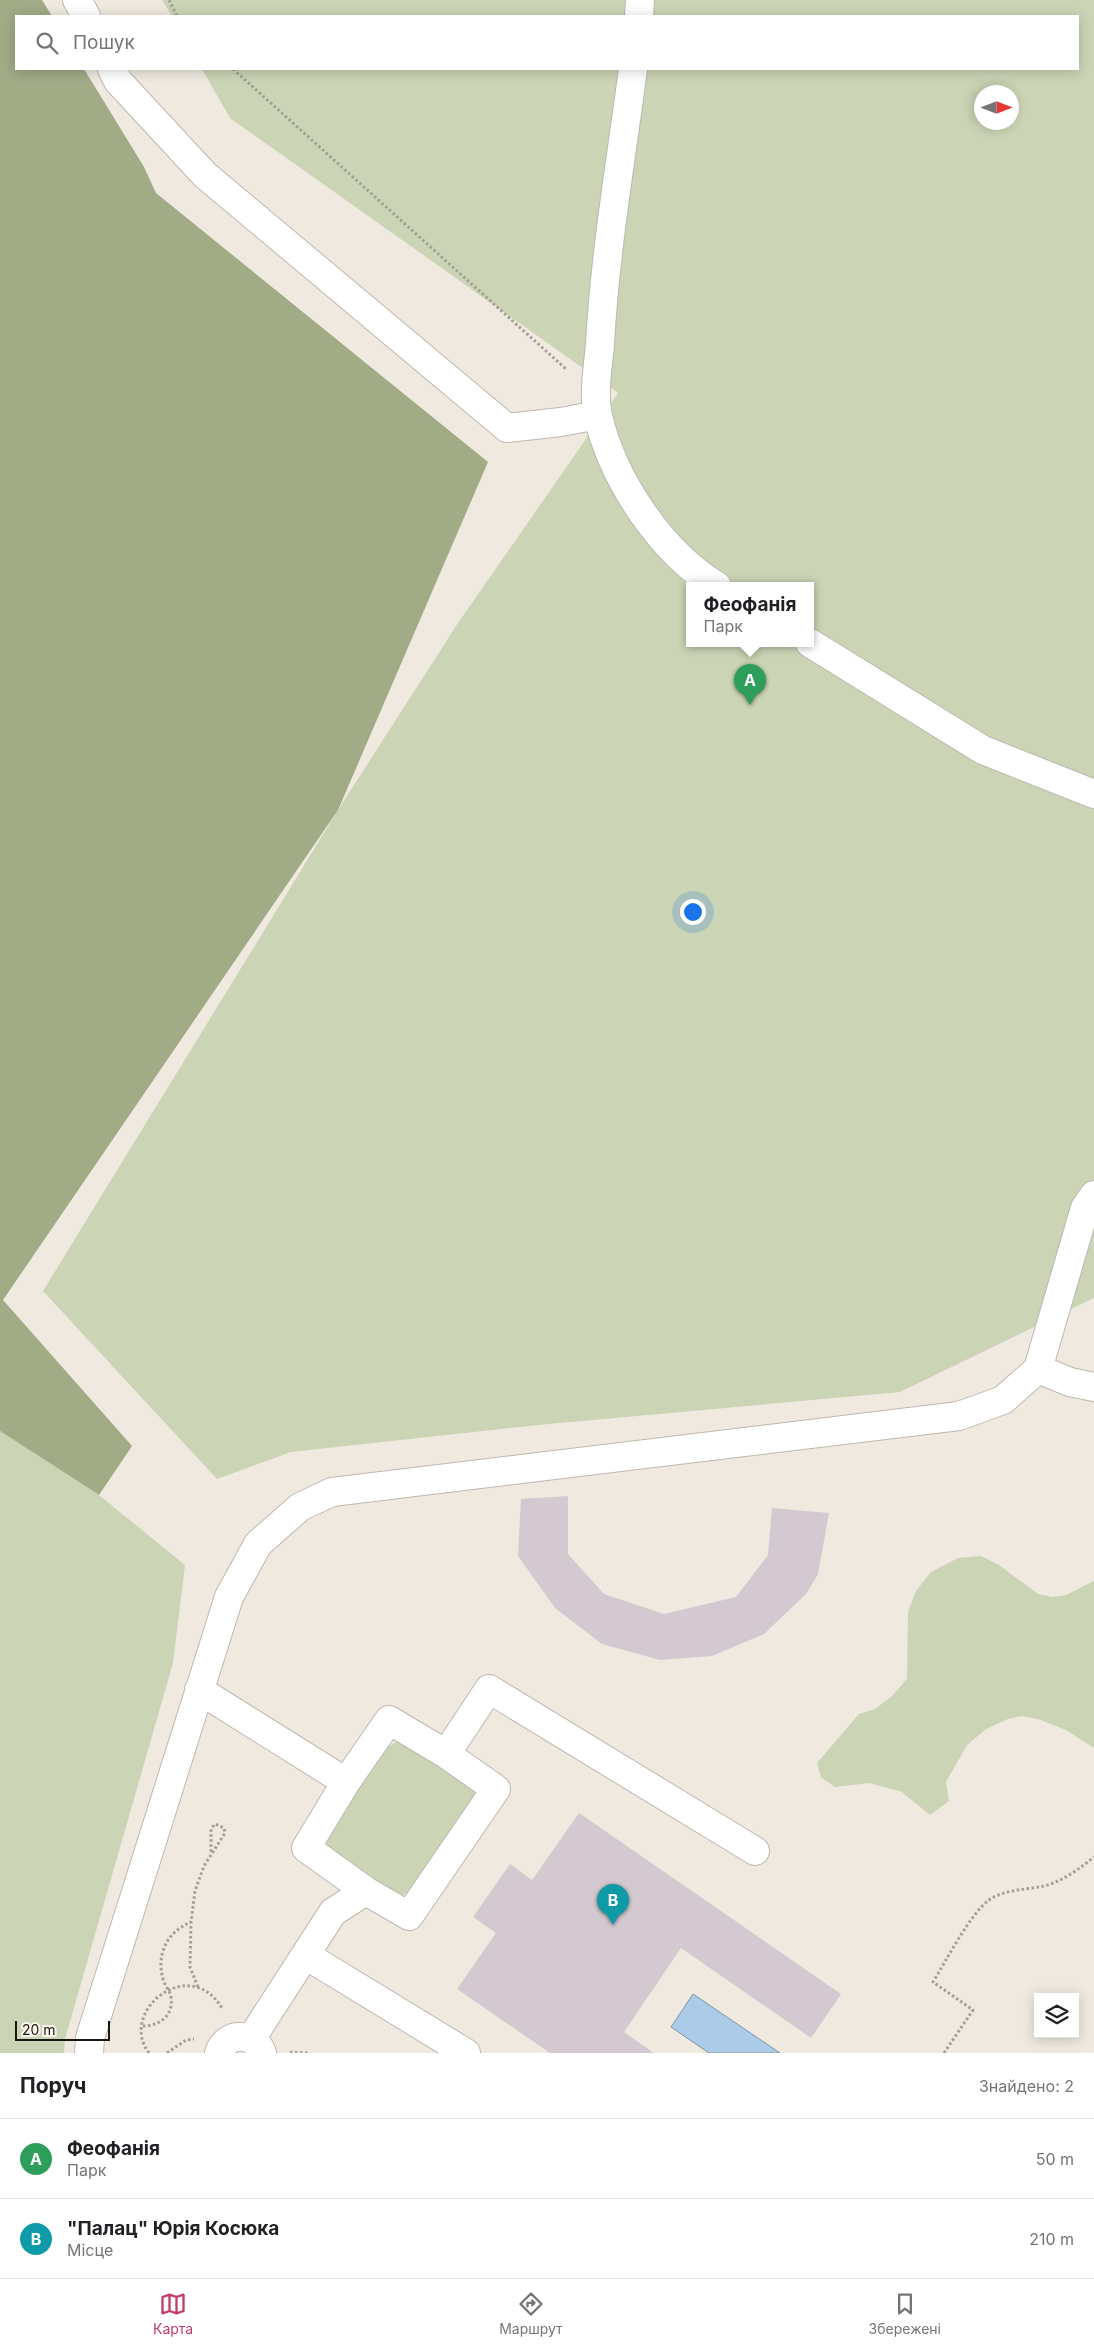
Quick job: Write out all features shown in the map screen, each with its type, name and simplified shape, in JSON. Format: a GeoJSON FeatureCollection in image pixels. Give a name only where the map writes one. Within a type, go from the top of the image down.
{"type":"FeatureCollection","features":[{"type":"Feature","properties":{"kind":"lane"},"geometry":{"type":"LineString","coordinates":[[78,0],[86,15]]}},
{"type":"Feature","properties":{"kind":"lane"},"geometry":{"type":"LineString","coordinates":[[639,15],[640,0]]}},
{"type":"Feature","properties":{"kind":"lane"},"geometry":{"type":"LineString","coordinates":[[112,70],[118,81],[205,175],[507,428],[561,422],[597,406]]}},
{"type":"Feature","properties":{"kind":"lane"},"geometry":{"type":"LineString","coordinates":[[633,70],[602,291],[597,406],[616,468],[650,526],[701,576],[711,582]]}},
{"type":"Feature","properties":{"kind":"lane"},"geometry":{"type":"LineString","coordinates":[[814,645],[983,750],[1094,794]]}},
{"type":"Feature","properties":{"kind":"lane"},"geometry":{"type":"LineString","coordinates":[[89,2053],[90,2038],[229,1597],[258,1544],[300,1507],[332,1492],[960,1416],[1003,1400],[1038,1369],[1085,1208],[1094,1195]]}},
{"type":"Feature","properties":{"kind":"lane"},"geometry":{"type":"LineString","coordinates":[[1038,1369],[1070,1382],[1094,1387]]}},
{"type":"Feature","properties":{"kind":"lane"},"geometry":{"type":"LineString","coordinates":[[446,1754],[490,1689],[755,1851]]}},
{"type":"Feature","properties":{"kind":"lane"},"geometry":{"type":"LineString","coordinates":[[199,1690],[346,1782]]}},
{"type":"Feature","properties":{"kind":"lane"},"geometry":{"type":"LineString","coordinates":[[389,1720],[446,1754],[496,1789],[409,1916],[366,1891],[306,1848],[346,1782],[389,1720]]}},
{"type":"Feature","properties":{"kind":"lane"},"geometry":{"type":"LineString","coordinates":[[251,2047],[333,1912],[366,1891]]}},
{"type":"Feature","properties":{"kind":"lane"},"geometry":{"type":"LineString","coordinates":[[307,1956],[466,2053]]}},
{"type":"Feature","properties":{"kind":"path"},"geometry":{"type":"LineString","coordinates":[[169,0],[176,15]]}},
{"type":"Feature","properties":{"kind":"path"},"geometry":{"type":"LineString","coordinates":[[234,70],[597,406]]}},
{"type":"Feature","properties":{"kind":"path"},"geometry":{"type":"LineString","coordinates":[[198,1987],[190,1967],[191,1922],[198,1877],[225,1833],[224,1828],[219,1824],[215,1824],[211,1829],[211,1853]]}},
{"type":"Feature","properties":{"kind":"path"},"geometry":{"type":"LineString","coordinates":[[944,2053],[973,2010],[933,1982],[978,1911],[990,1900],[1004,1893],[1045,1886],[1094,1858]]}},
{"type":"Feature","properties":{"kind":"path"},"geometry":{"type":"LineString","coordinates":[[142,2026],[159,2024],[167,2016],[171,2006],[162,1972],[163,1950],[173,1933],[191,1922]]}},
{"type":"Feature","properties":{"kind":"path"},"geometry":{"type":"LineString","coordinates":[[149,2053],[142,2034],[147,2007],[168,1990],[180,1987],[198,1987],[211,1993],[251,2047],[310,2053]]}},
{"type":"Feature","properties":{"kind":"green space"},"geometry":{"type":"Polygon","coordinates":[[[0,0],[42,0],[51,15],[15,15],[15,70],[85,70],[144,167],[156,193],[488,462],[338,810],[3,1300],[132,1446],[99,1495],[0,1431],[0,0]]]}},
{"type":"Feature","properties":{"kind":"green space"},"geometry":{"type":"Polygon","coordinates":[[[162,0],[1094,0],[1094,1298],[900,1392],[538,1425],[291,1452],[217,1479],[43,1291],[338,810],[458,623],[618,393],[230,118],[203,70],[1079,70],[1079,15],[171,15],[162,0]]]}},
{"type":"Feature","properties":{"kind":"green space"},"geometry":{"type":"Polygon","coordinates":[[[0,1431],[99,1495],[185,1565],[173,1663],[65,2039],[64,2053],[0,2053],[0,1431]]]}},
{"type":"Feature","properties":{"kind":"green space"},"geometry":{"type":"Polygon","coordinates":[[[981,1556],[999,1565],[1038,1594],[1052,1597],[1066,1595],[1094,1581],[1094,1748],[1066,1730],[1038,1719],[1022,1716],[1008,1719],[986,1729],[967,1745],[946,1782],[949,1801],[930,1815],[902,1792],[870,1783],[835,1787],[821,1777],[817,1763],[859,1714],[875,1709],[892,1696],[907,1679],[908,1612],[916,1591],[931,1572],[958,1558],[981,1556]]]}},
{"type":"Feature","properties":{"kind":"green space"},"geometry":{"type":"Polygon","coordinates":[[[400,1740],[474,1786],[477,1801],[418,1890],[399,1896],[331,1855],[324,1837],[380,1751],[400,1740]]]}},
{"type":"Feature","properties":{"kind":"water"},"geometry":{"type":"Polygon","coordinates":[[[693,1994],[780,2053],[709,2053],[671,2027],[693,1994]]]}},
{"type":"Feature","properties":{"kind":"building"},"geometry":{"type":"Polygon","coordinates":[[[568,1496],[568,1554],[604,1594],[664,1614],[736,1597],[768,1555],[772,1508],[829,1513],[818,1574],[806,1594],[764,1634],[712,1656],[660,1660],[602,1644],[555,1608],[518,1556],[521,1499],[568,1496]]]}},
{"type":"Feature","properties":{"kind":"building"},"geometry":{"type":"Polygon","coordinates":[[[579,1813],[841,1994],[811,2038],[681,1948],[624,2032],[654,2053],[550,2053],[457,1989],[496,1933],[473,1917],[510,1864],[532,1880],[579,1813]]]}},
{"type":"Feature","properties":{"kind":"place","name":"Феофанія"},"geometry":{"type":"Point","coordinates":[750,705]}},
{"type":"Feature","properties":{"kind":"place","name":"\"Палац\" Юрія Косюка"},"geometry":{"type":"Point","coordinates":[613,1925]}}]}
